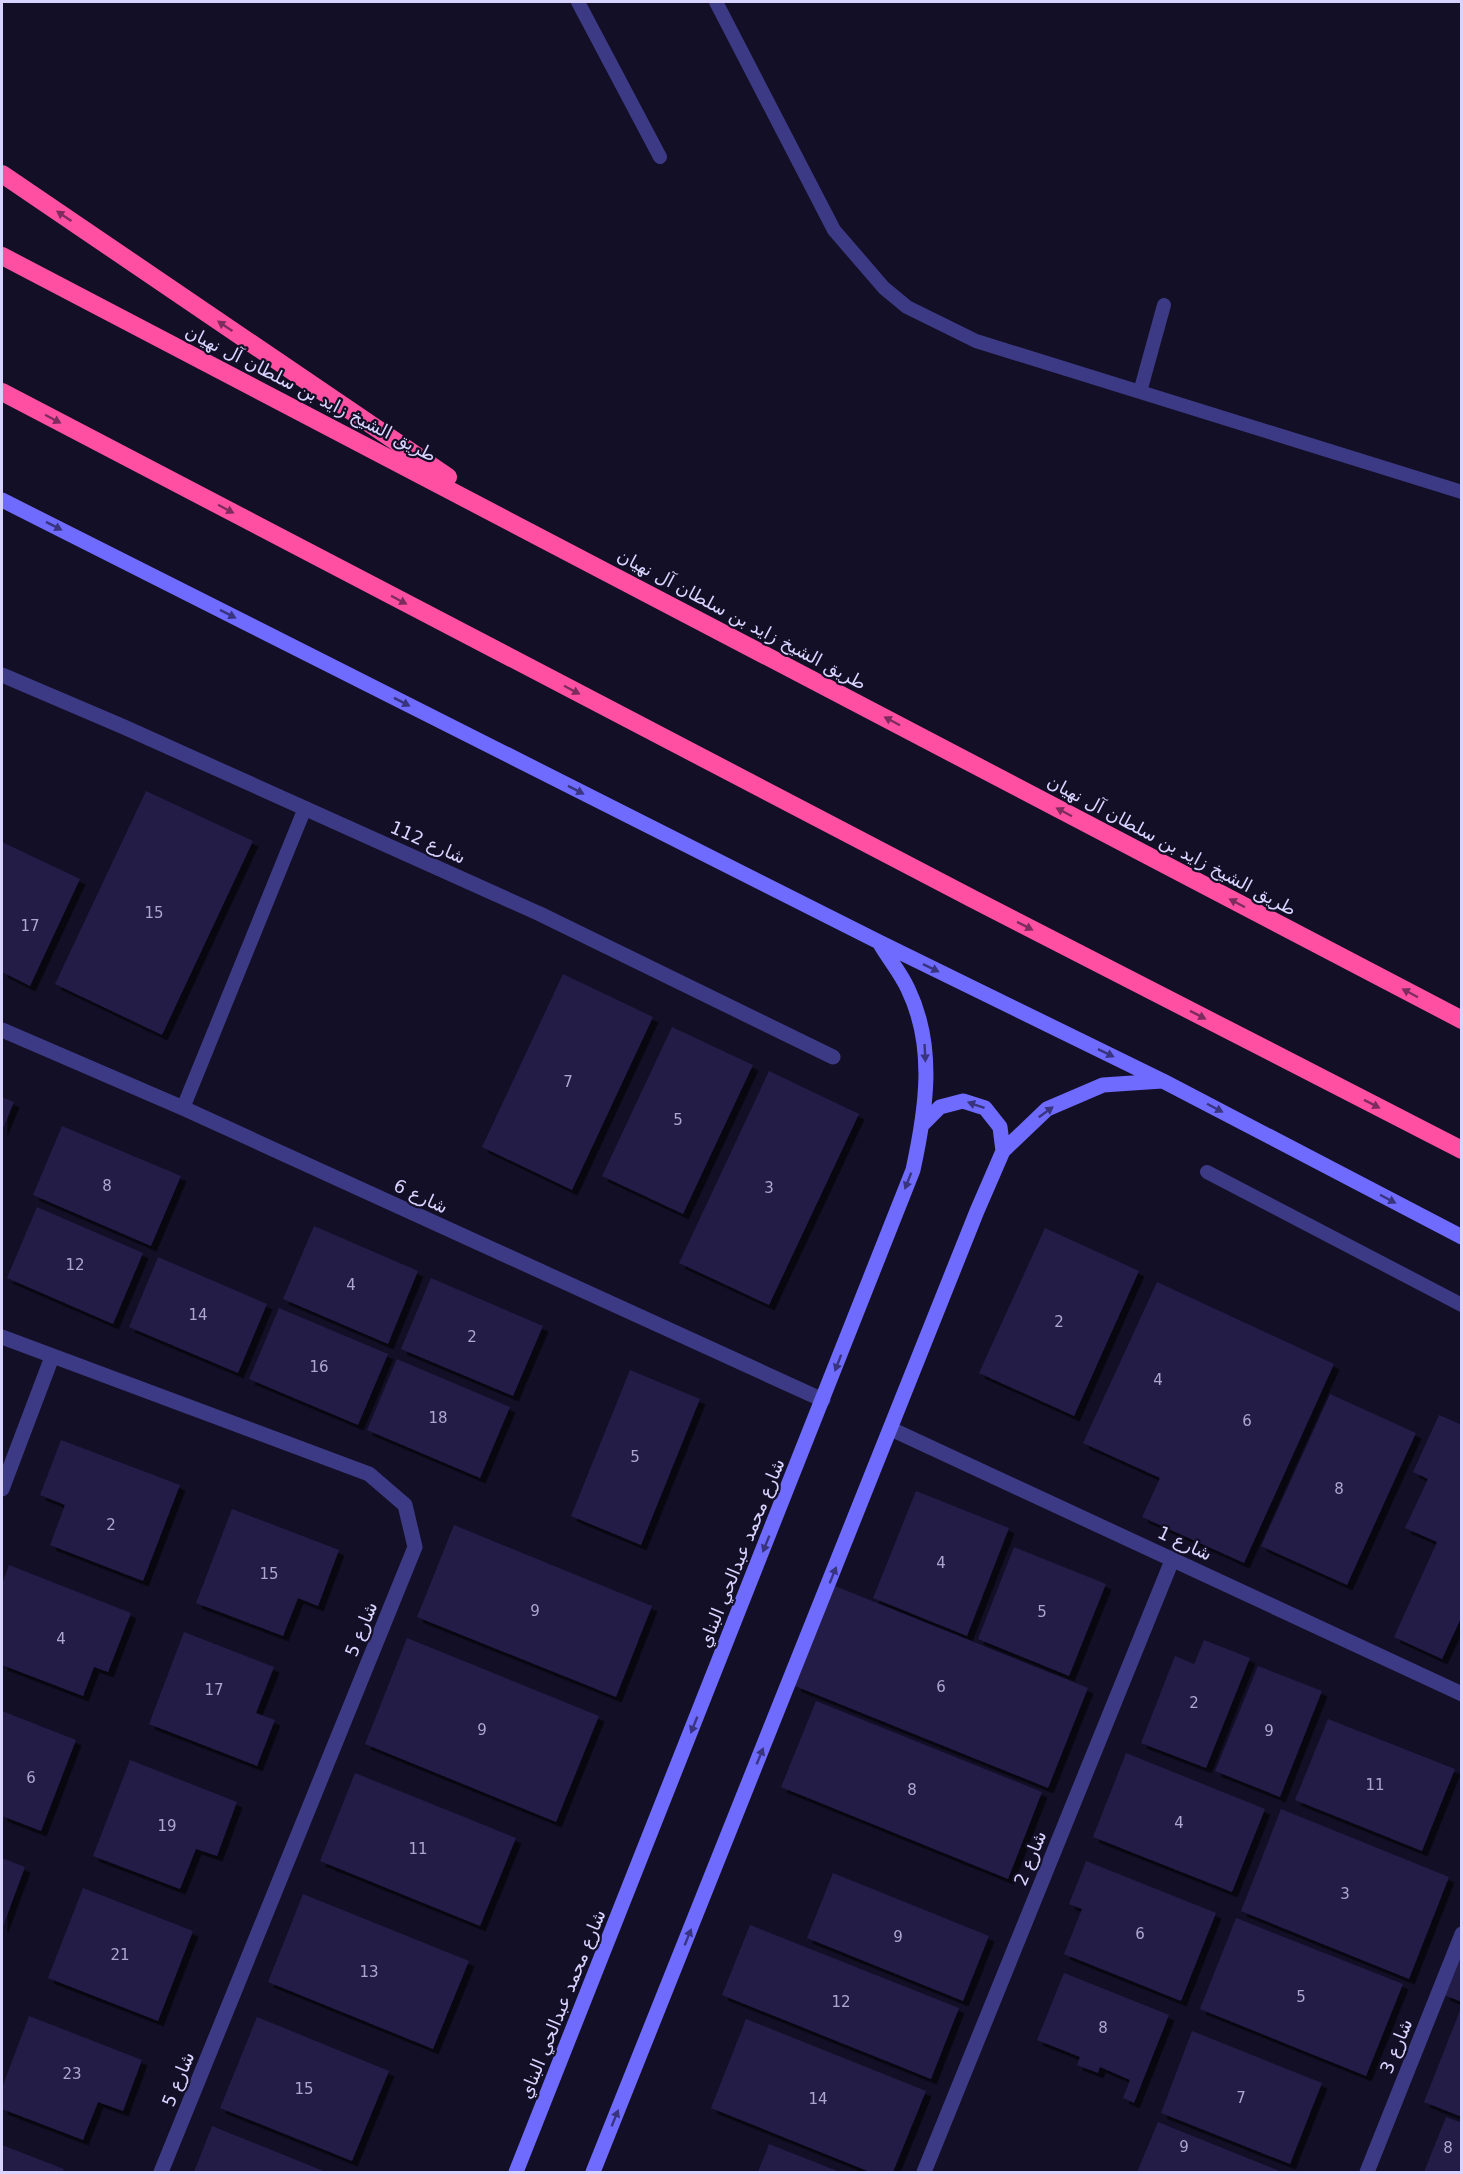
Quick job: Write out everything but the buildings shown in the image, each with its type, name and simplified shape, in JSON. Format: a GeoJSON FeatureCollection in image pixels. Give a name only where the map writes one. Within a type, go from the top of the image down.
{"type":"FeatureCollection","features":[{"type":"Feature","properties":{"kind":"highway"},"geometry":{"type":"LineString","coordinates":[[2,174],[517,524]]}},
{"type":"Feature","properties":{"kind":"highway","name":"طريق الشيخ زايد بن سلطان آل نهيان"},"geometry":{"type":"LineString","coordinates":[[2,256],[1461,1020]]}},
{"type":"Feature","properties":{"kind":"highway"},"geometry":{"type":"LineString","coordinates":[[2,392],[973,899],[1461,1150]]}},
{"type":"Feature","properties":{"kind":"street"},"geometry":{"type":"LineString","coordinates":[[2,500],[879,942],[1163,1081],[1461,1237]]}},
{"type":"Feature","properties":{"kind":"street","name":"شارع 112"},"geometry":{"type":"LineString","coordinates":[[2,675],[540,914],[833,1057]]}},
{"type":"Feature","properties":{"kind":"street","name":"شارع محمد عبدالحي البناي"},"geometry":{"type":"LineString","coordinates":[[516,2172],[913,1170],[927,1098],[925,1043],[909,990],[879,942]]}},
{"type":"Feature","properties":{"kind":"street","name":"شارع 6"},"geometry":{"type":"LineString","coordinates":[[2,1030],[183,1108],[823,1400]]}},
{"type":"Feature","properties":{"kind":"street"},"geometry":{"type":"LineString","coordinates":[[593,2172],[977,1210],[1003,1151],[1047,1109],[1102,1085],[1163,1081]]}},
{"type":"Feature","properties":{"kind":"street"},"geometry":{"type":"LineString","coordinates":[[923,1124],[940,1107],[963,1101],[985,1108],[1000,1127],[1003,1151]]}},
{"type":"Feature","properties":{"kind":"street","name":"شارع 5"},"geometry":{"type":"LineString","coordinates":[[2,1337],[369,1474],[405,1505],[415,1547],[160,2172]]}},
{"type":"Feature","properties":{"kind":"street"},"geometry":{"type":"LineString","coordinates":[[2,1489],[52,1357]]}},
{"type":"Feature","properties":{"kind":"street","name":"شارع 1"},"geometry":{"type":"LineString","coordinates":[[891,1429],[1173,1558],[1461,1694]]}},
{"type":"Feature","properties":{"kind":"street","name":"شارع 2"},"geometry":{"type":"LineString","coordinates":[[924,2172],[1173,1558]]}},
{"type":"Feature","properties":{"kind":"street","name":"شارع 3"},"geometry":{"type":"LineString","coordinates":[[1366,2172],[1461,1934]]}},
{"type":"Feature","properties":{"kind":"lane"},"geometry":{"type":"LineString","coordinates":[[578,2],[660,157]]}},
{"type":"Feature","properties":{"kind":"lane"},"geometry":{"type":"LineString","coordinates":[[716,2],[834,230],[884,288],[916,312],[976,341],[1461,492]]}},
{"type":"Feature","properties":{"kind":"lane"},"geometry":{"type":"LineString","coordinates":[[1140,392],[1164,305]]}},
{"type":"Feature","properties":{"kind":"lane"},"geometry":{"type":"LineString","coordinates":[[183,1108],[305,808]]}},
{"type":"Feature","properties":{"kind":"lane"},"geometry":{"type":"LineString","coordinates":[[1207,1172],[1461,1305]]}}]}
